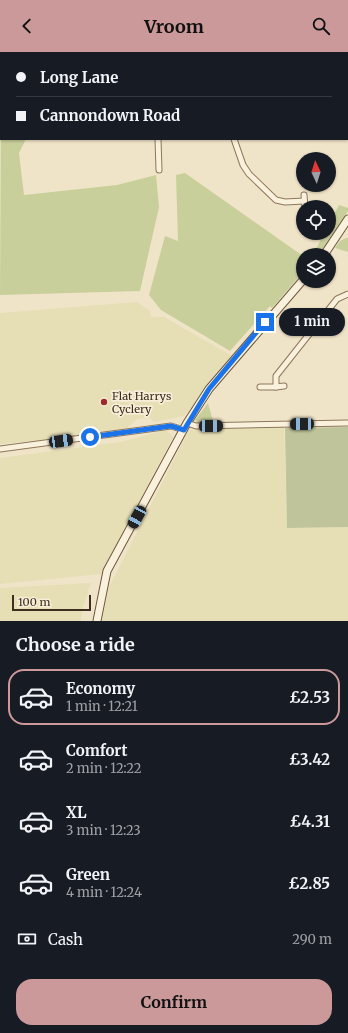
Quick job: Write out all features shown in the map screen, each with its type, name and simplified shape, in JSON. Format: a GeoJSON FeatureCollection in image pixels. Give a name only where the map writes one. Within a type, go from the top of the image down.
{"type":"FeatureCollection","features":[{"type":"Feature","properties":{"kind":"main road"},"geometry":{"type":"LineString","coordinates":[[330,248],[346,229],[348,219]]}},
{"type":"Feature","properties":{"kind":"main road"},"geometry":{"type":"LineString","coordinates":[[97,621],[107,571],[185,426],[209,389],[296,288]]}},
{"type":"Feature","properties":{"kind":"street"},"geometry":{"type":"LineString","coordinates":[[158,140],[159,170]]}},
{"type":"Feature","properties":{"kind":"street"},"geometry":{"type":"LineString","coordinates":[[234,140],[243,165],[249,174],[276,200],[285,202],[296,201]]}},
{"type":"Feature","properties":{"kind":"street"},"geometry":{"type":"LineString","coordinates":[[304,195],[304,200]]}},
{"type":"Feature","properties":{"kind":"street"},"geometry":{"type":"LineString","coordinates":[[276,387],[276,376],[337,299],[348,294]]}},
{"type":"Feature","properties":{"kind":"street"},"geometry":{"type":"LineString","coordinates":[[260,387],[284,386]]}},
{"type":"Feature","properties":{"kind":"street"},"geometry":{"type":"LineString","coordinates":[[0,449],[171,426],[348,423]]}},
{"type":"Feature","properties":{"kind":"shaded area"},"geometry":{"type":"Polygon","coordinates":[[[137,302],[150,311],[151,317],[164,317],[234,357],[184,416],[154,422],[149,417],[137,419],[125,430],[102,435],[0,444],[0,313],[137,302]]]}},
{"type":"Feature","properties":{"kind":"shaded area"},"geometry":{"type":"Polygon","coordinates":[[[284,427],[287,528],[348,527],[348,621],[102,621],[109,587],[189,430],[284,427]]]}},
{"type":"Feature","properties":{"kind":"shaded area"},"geometry":{"type":"Polygon","coordinates":[[[166,430],[173,437],[101,574],[0,584],[0,458],[120,442],[166,430]]]}},
{"type":"Feature","properties":{"kind":"shaded area"},"geometry":{"type":"Polygon","coordinates":[[[91,583],[82,610],[81,621],[0,621],[0,588],[91,583]]]}},
{"type":"Feature","properties":{"kind":"green space"},"geometry":{"type":"Polygon","coordinates":[[[1,140],[26,140],[19,153],[24,195],[117,185],[156,175],[159,207],[140,291],[0,295],[1,140]]]}},
{"type":"Feature","properties":{"kind":"green space"},"geometry":{"type":"Polygon","coordinates":[[[185,173],[296,251],[296,280],[272,308],[270,306],[230,351],[161,310],[149,295],[165,236],[178,241],[176,175],[185,173]]]}},
{"type":"Feature","properties":{"kind":"green space"},"geometry":{"type":"Polygon","coordinates":[[[339,205],[348,208],[348,211],[336,231],[336,211],[339,205]]]}},
{"type":"Feature","properties":{"kind":"green space"},"geometry":{"type":"Polygon","coordinates":[[[348,238],[348,252],[335,248],[340,241],[348,238]]]}},
{"type":"Feature","properties":{"kind":"green space"},"geometry":{"type":"Polygon","coordinates":[[[320,240],[331,240],[324,248],[316,248],[320,240]]]}},
{"type":"Feature","properties":{"kind":"green space"},"geometry":{"type":"Polygon","coordinates":[[[208,403],[213,421],[215,421],[214,423],[197,423],[195,420],[208,403]]]}},
{"type":"Feature","properties":{"kind":"green space"},"geometry":{"type":"Polygon","coordinates":[[[348,427],[348,527],[287,528],[285,428],[348,427]]]}},
{"type":"Feature","properties":{"kind":"place","name":"Flat Harrys Cyclery"},"geometry":{"type":"Point","coordinates":[104,402]}},
{"type":"Feature","properties":{"kind":"route"},"geometry":{"type":"LineString","coordinates":[[90,437],[171,426],[184,430],[209,389],[265,322]]}}]}
